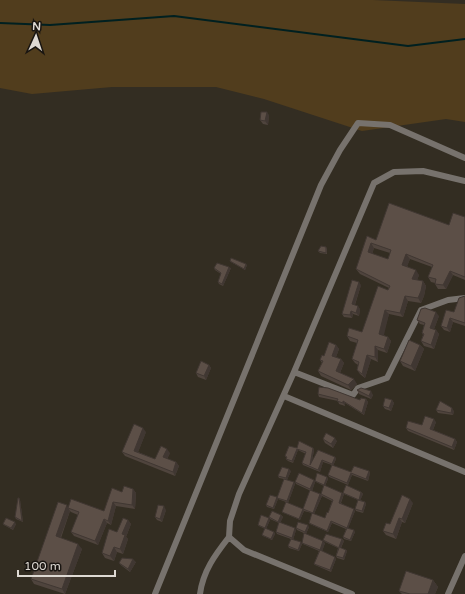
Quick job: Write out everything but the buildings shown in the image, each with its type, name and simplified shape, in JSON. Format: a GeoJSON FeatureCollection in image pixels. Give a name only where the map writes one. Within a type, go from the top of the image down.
{"type":"FeatureCollection","features":[{"type":"Feature","properties":{"kind":"street"},"geometry":{"type":"LineString","coordinates":[[155,594],[320,185],[354,128],[358,123],[390,125],[465,158]]}},
{"type":"Feature","properties":{"kind":"street"},"geometry":{"type":"LineString","coordinates":[[200,594],[208,568],[217,552],[229,537],[230,521],[239,494],[284,396],[374,183],[394,172],[423,171],[465,181]]}},
{"type":"Feature","properties":{"kind":"street"},"geometry":{"type":"LineString","coordinates":[[294,372],[353,395],[358,388],[387,378],[421,310],[448,300],[465,298]]}},
{"type":"Feature","properties":{"kind":"street"},"geometry":{"type":"LineString","coordinates":[[284,396],[465,472]]}},
{"type":"Feature","properties":{"kind":"street"},"geometry":{"type":"LineString","coordinates":[[229,537],[244,550],[352,594]]}},
{"type":"Feature","properties":{"kind":"street"},"geometry":{"type":"LineString","coordinates":[[448,594],[464,561]]}},
{"type":"Feature","properties":{"kind":"shaded area"},"geometry":{"type":"Polygon","coordinates":[[[0,0],[373,0],[465,4],[465,122],[446,119],[362,131],[264,99],[216,87],[112,87],[32,94],[0,88],[0,0]]]}},
{"type":"Feature","properties":{"kind":"waterway"},"geometry":{"type":"LineString","coordinates":[[0,23],[50,25],[174,16],[408,46],[465,39]]}}]}
